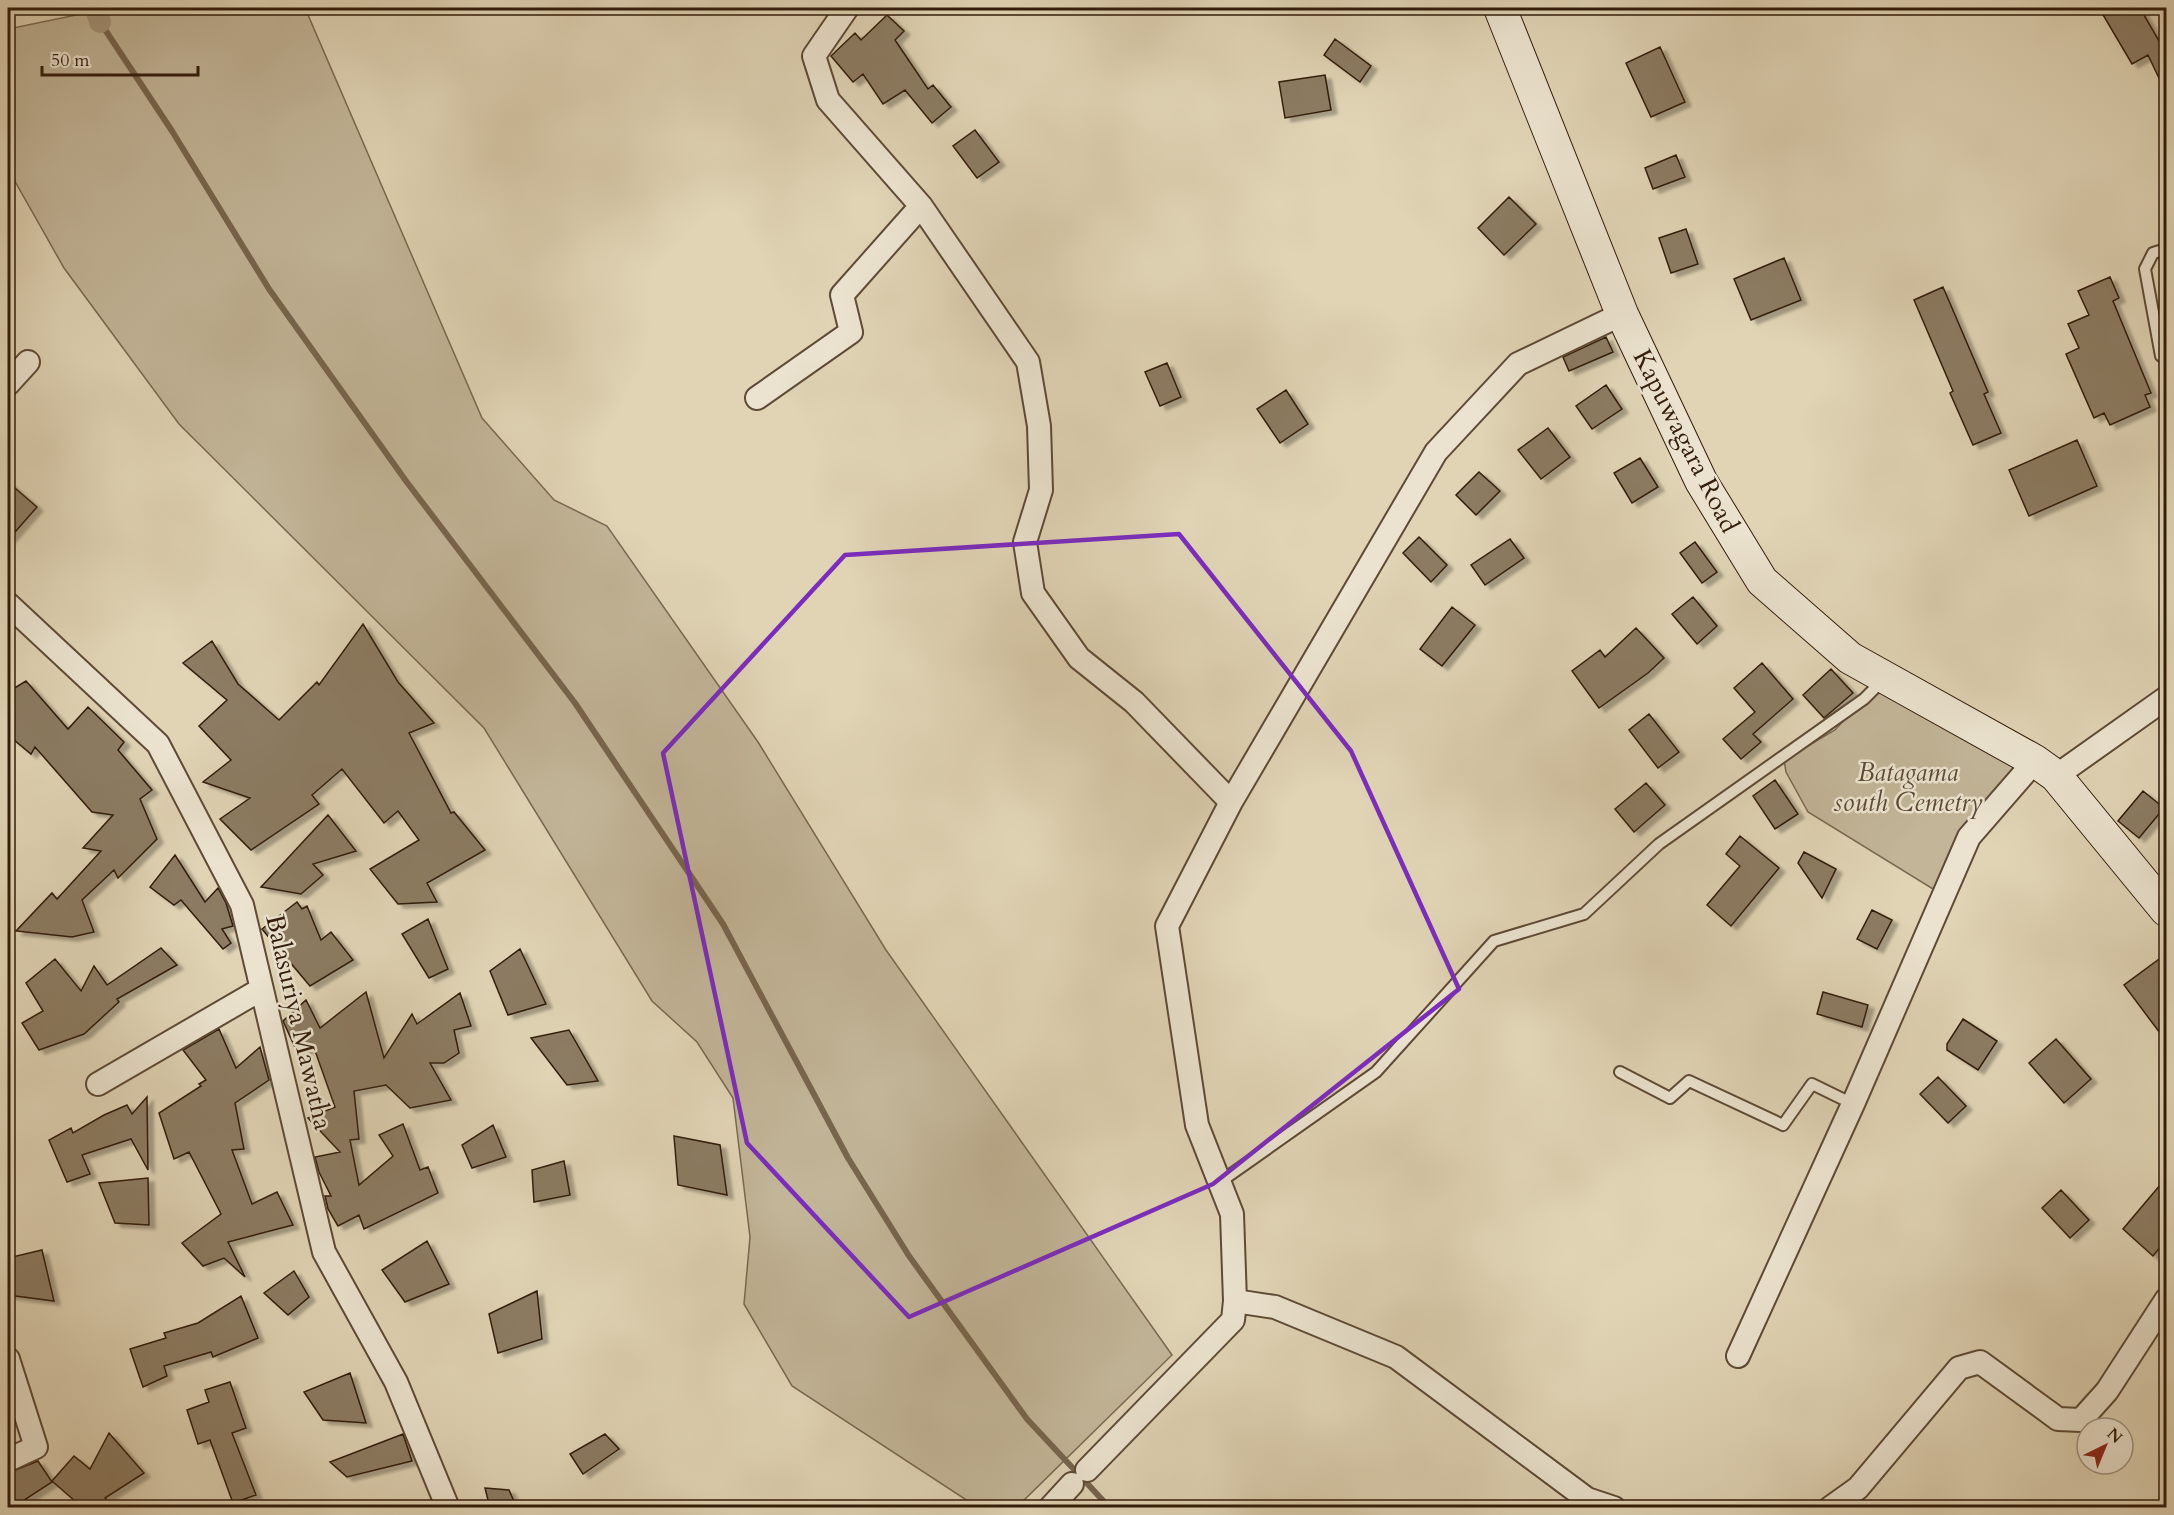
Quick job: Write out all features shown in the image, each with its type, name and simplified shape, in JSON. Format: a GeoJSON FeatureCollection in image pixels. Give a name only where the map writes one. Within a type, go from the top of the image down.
{"type":"FeatureCollection","features":[{"type":"Feature","properties":{"kind":"street"},"geometry":{"type":"LineString","coordinates":[[847,8],[814,56],[828,100],[921,206],[1028,362],[1040,426],[1041,490],[1025,542],[1033,593],[1078,658],[1134,702],[1231,802]]}},
{"type":"Feature","properties":{"kind":"street","name":"Kapuwagara Road"},"geometry":{"type":"LineString","coordinates":[[1500,8],[1622,314],[1701,481],[1762,581],[1850,658],[2045,769],[2166,910]]}},
{"type":"Feature","properties":{"kind":"street"},"geometry":{"type":"LineString","coordinates":[[757,398],[851,332],[842,295],[921,206]]}},
{"type":"Feature","properties":{"kind":"street"},"geometry":{"type":"LineString","coordinates":[[1050,1508],[1233,1320],[1235,1301],[1232,1214],[1197,1125],[1167,926],[1231,802],[1436,452],[1518,364],[1622,314]]}},
{"type":"Feature","properties":{"kind":"street"},"geometry":{"type":"LineString","coordinates":[[8,384],[28,362]]}},
{"type":"Feature","properties":{"kind":"street","name":"Balasuriya Mawatha"},"geometry":{"type":"LineString","coordinates":[[8,604],[158,744],[242,905],[324,1251],[396,1382],[447,1508]]}},
{"type":"Feature","properties":{"kind":"street"},"geometry":{"type":"LineString","coordinates":[[1738,1356],[1853,1104],[1969,837],[2045,769],[2166,698]]}},
{"type":"Feature","properties":{"kind":"street"},"geometry":{"type":"LineString","coordinates":[[98,1084],[261,990]]}},
{"type":"Feature","properties":{"kind":"street"},"geometry":{"type":"LineString","coordinates":[[1830,1508],[1858,1488],[1959,1368],[1980,1362],[2058,1419],[2081,1420],[2107,1392],[2166,1300]]}},
{"type":"Feature","properties":{"kind":"street"},"geometry":{"type":"LineString","coordinates":[[1235,1301],[1275,1307],[1396,1357],[1587,1499],[1614,1508]]}},
{"type":"Feature","properties":{"kind":"street"},"geometry":{"type":"LineString","coordinates":[[8,1359],[36,1447],[8,1460]]}},
{"type":"Feature","properties":{"kind":"lane"},"geometry":{"type":"LineString","coordinates":[[2161,356],[2145,269],[2152,254],[2166,249]]}},
{"type":"Feature","properties":{"kind":"lane"},"geometry":{"type":"LineString","coordinates":[[1220,1182],[1376,1072],[1494,941],[1584,914],[1659,844],[1864,699],[1886,678]]}},
{"type":"Feature","properties":{"kind":"lane"},"geometry":{"type":"LineString","coordinates":[[1620,1072],[1670,1098],[1689,1081],[1783,1125],[1812,1084],[1853,1104]]}},
{"type":"Feature","properties":{"kind":"highlighted area"},"geometry":{"type":"Polygon","coordinates":[[[1179,534],[1351,751],[1459,989],[1213,1184],[909,1317],[747,1143],[663,753],[845,555],[1179,534]]]}},
{"type":"Feature","properties":{"kind":"green space"},"geometry":{"type":"Polygon","coordinates":[[[110,8],[305,8],[482,418],[554,500],[607,526],[758,742],[886,950],[1172,1355],[1023,1501],[1003,1507],[977,1507],[792,1386],[744,1304],[750,1237],[733,1098],[697,1042],[652,1001],[484,728],[179,424],[64,268],[8,169],[8,29],[110,8]]]}},
{"type":"Feature","properties":{"kind":"green space","name":"Batagama south Cemetry"},"geometry":{"type":"Polygon","coordinates":[[[1878,684],[2023,771],[1933,889],[1808,812],[1786,772],[1784,760],[1835,730],[1878,684]]]}},
{"type":"Feature","properties":{"kind":"building"},"geometry":{"type":"Polygon","coordinates":[[[2099,8],[2140,8],[2166,53],[2166,93],[2148,55],[2132,64],[2099,8]]]}},
{"type":"Feature","properties":{"kind":"building"},"geometry":{"type":"Polygon","coordinates":[[[887,15],[904,31],[895,40],[928,89],[933,85],[951,107],[932,123],[905,90],[883,104],[863,74],[853,82],[831,56],[855,33],[861,40],[887,15]]]}},
{"type":"Feature","properties":{"kind":"building"},"geometry":{"type":"Polygon","coordinates":[[[1335,39],[1371,66],[1360,82],[1324,55],[1335,39]]]}},
{"type":"Feature","properties":{"kind":"building"},"geometry":{"type":"Polygon","coordinates":[[[1660,47],[1685,102],[1651,117],[1626,63],[1660,47]]]}},
{"type":"Feature","properties":{"kind":"building"},"geometry":{"type":"Polygon","coordinates":[[[1325,75],[1331,110],[1285,118],[1279,82],[1325,75]]]}},
{"type":"Feature","properties":{"kind":"building"},"geometry":{"type":"Polygon","coordinates":[[[975,130],[999,162],[977,178],[953,146],[975,130]]]}},
{"type":"Feature","properties":{"kind":"building"},"geometry":{"type":"Polygon","coordinates":[[[1676,155],[1685,177],[1653,189],[1645,168],[1676,155]]]}},
{"type":"Feature","properties":{"kind":"building"},"geometry":{"type":"Polygon","coordinates":[[[1509,197],[1536,224],[1504,255],[1478,228],[1509,197]]]}},
{"type":"Feature","properties":{"kind":"building"},"geometry":{"type":"Polygon","coordinates":[[[1686,229],[1698,264],[1671,273],[1659,238],[1686,229]]]}},
{"type":"Feature","properties":{"kind":"building"},"geometry":{"type":"Polygon","coordinates":[[[1784,258],[1801,300],[1751,320],[1734,279],[1784,258]]]}},
{"type":"Feature","properties":{"kind":"building"},"geometry":{"type":"Polygon","coordinates":[[[2110,277],[2119,298],[2113,301],[2151,393],[2145,395],[2150,407],[2110,425],[2104,413],[2094,418],[2066,354],[2079,348],[2068,324],[2089,315],[2078,291],[2110,277]]]}},
{"type":"Feature","properties":{"kind":"building"},"geometry":{"type":"Polygon","coordinates":[[[1943,287],[1988,392],[1984,394],[2001,433],[1973,445],[1950,393],[1953,391],[1914,300],[1943,287]]]}},
{"type":"Feature","properties":{"kind":"building"},"geometry":{"type":"Polygon","coordinates":[[[1606,337],[1613,352],[1569,371],[1563,357],[1606,337]]]}},
{"type":"Feature","properties":{"kind":"building"},"geometry":{"type":"Polygon","coordinates":[[[1167,363],[1181,397],[1160,406],[1145,372],[1167,363]]]}},
{"type":"Feature","properties":{"kind":"building"},"geometry":{"type":"Polygon","coordinates":[[[1606,385],[1622,409],[1592,429],[1576,406],[1606,385]]]}},
{"type":"Feature","properties":{"kind":"building"},"geometry":{"type":"Polygon","coordinates":[[[1286,390],[1308,424],[1280,443],[1257,409],[1286,390]]]}},
{"type":"Feature","properties":{"kind":"building"},"geometry":{"type":"Polygon","coordinates":[[[1548,428],[1570,457],[1541,479],[1518,450],[1548,428]]]}},
{"type":"Feature","properties":{"kind":"building"},"geometry":{"type":"Polygon","coordinates":[[[2077,440],[2097,486],[2029,516],[2009,470],[2077,440]]]}},
{"type":"Feature","properties":{"kind":"building"},"geometry":{"type":"Polygon","coordinates":[[[1640,458],[1658,487],[1632,503],[1614,473],[1640,458]]]}},
{"type":"Feature","properties":{"kind":"building"},"geometry":{"type":"Polygon","coordinates":[[[1479,472],[1500,491],[1476,515],[1456,495],[1479,472]]]}},
{"type":"Feature","properties":{"kind":"building"},"geometry":{"type":"Polygon","coordinates":[[[8,482],[37,507],[8,540],[8,482]]]}},
{"type":"Feature","properties":{"kind":"building"},"geometry":{"type":"Polygon","coordinates":[[[1419,537],[1447,565],[1431,582],[1403,553],[1419,537]]]}},
{"type":"Feature","properties":{"kind":"building"},"geometry":{"type":"Polygon","coordinates":[[[1510,539],[1524,558],[1485,585],[1471,565],[1510,539]]]}},
{"type":"Feature","properties":{"kind":"building"},"geometry":{"type":"Polygon","coordinates":[[[1695,542],[1717,572],[1702,583],[1680,553],[1695,542]]]}},
{"type":"Feature","properties":{"kind":"building"},"geometry":{"type":"Polygon","coordinates":[[[1693,597],[1717,626],[1697,644],[1672,614],[1693,597]]]}},
{"type":"Feature","properties":{"kind":"building"},"geometry":{"type":"Polygon","coordinates":[[[1452,607],[1475,625],[1442,666],[1420,649],[1452,607]]]}},
{"type":"Feature","properties":{"kind":"building"},"geometry":{"type":"Polygon","coordinates":[[[363,624],[398,682],[434,723],[409,733],[451,813],[454,812],[485,850],[427,883],[437,902],[398,904],[370,869],[419,840],[398,811],[384,823],[342,769],[312,795],[319,804],[251,850],[220,819],[250,798],[203,782],[231,760],[199,726],[227,700],[183,663],[212,641],[238,684],[279,720],[317,682],[319,685],[363,624]]]}},
{"type":"Feature","properties":{"kind":"building"},"geometry":{"type":"Polygon","coordinates":[[[1636,628],[1664,658],[1648,673],[1599,708],[1572,671],[1600,650],[1605,657],[1636,628]]]}},
{"type":"Feature","properties":{"kind":"building"},"geometry":{"type":"Polygon","coordinates":[[[1762,663],[1793,699],[1753,734],[1761,742],[1741,759],[1723,739],[1755,712],[1734,688],[1762,663]]]}},
{"type":"Feature","properties":{"kind":"building"},"geometry":{"type":"Polygon","coordinates":[[[1831,669],[1853,693],[1824,718],[1803,695],[1831,669]]]}},
{"type":"Feature","properties":{"kind":"building"},"geometry":{"type":"Polygon","coordinates":[[[26,681],[68,729],[88,707],[124,742],[118,750],[152,790],[140,799],[157,839],[118,878],[114,870],[82,900],[94,932],[72,937],[16,931],[52,893],[57,899],[101,851],[83,848],[113,815],[92,812],[35,747],[31,754],[8,735],[8,692],[26,681]]]}},
{"type":"Feature","properties":{"kind":"building"},"geometry":{"type":"Polygon","coordinates":[[[1649,714],[1679,752],[1658,768],[1629,730],[1649,714]]]}},
{"type":"Feature","properties":{"kind":"building"},"geometry":{"type":"Polygon","coordinates":[[[1775,780],[1798,814],[1775,829],[1753,796],[1775,780]]]}},
{"type":"Feature","properties":{"kind":"building"},"geometry":{"type":"Polygon","coordinates":[[[1646,783],[1665,805],[1634,832],[1615,809],[1646,783]]]}},
{"type":"Feature","properties":{"kind":"building"},"geometry":{"type":"Polygon","coordinates":[[[2143,791],[2164,808],[2139,838],[2118,821],[2143,791]]]}},
{"type":"Feature","properties":{"kind":"building"},"geometry":{"type":"Polygon","coordinates":[[[328,815],[356,851],[313,864],[323,875],[301,894],[261,887],[328,815]]]}},
{"type":"Feature","properties":{"kind":"building"},"geometry":{"type":"Polygon","coordinates":[[[1740,836],[1779,868],[1731,926],[1707,905],[1740,866],[1726,854],[1740,836]]]}},
{"type":"Feature","properties":{"kind":"building"},"geometry":{"type":"Polygon","coordinates":[[[1804,852],[1836,869],[1822,898],[1798,863],[1804,852]]]}},
{"type":"Feature","properties":{"kind":"building"},"geometry":{"type":"Polygon","coordinates":[[[175,855],[205,902],[218,888],[226,903],[233,926],[222,929],[231,943],[223,949],[181,900],[174,905],[150,887],[175,855]]]}},
{"type":"Feature","properties":{"kind":"building"},"geometry":{"type":"Polygon","coordinates":[[[297,902],[302,909],[307,906],[321,940],[331,932],[353,960],[310,986],[262,929],[297,902]]]}},
{"type":"Feature","properties":{"kind":"building"},"geometry":{"type":"Polygon","coordinates":[[[1872,910],[1892,920],[1877,949],[1857,939],[1872,910]]]}},
{"type":"Feature","properties":{"kind":"building"},"geometry":{"type":"Polygon","coordinates":[[[428,919],[448,969],[429,978],[402,934],[428,919]]]}},
{"type":"Feature","properties":{"kind":"building"},"geometry":{"type":"Polygon","coordinates":[[[161,948],[177,965],[117,999],[119,1002],[84,1034],[39,1050],[22,1023],[43,1011],[26,983],[55,959],[81,991],[94,966],[107,985],[161,948]]]}},
{"type":"Feature","properties":{"kind":"building"},"geometry":{"type":"Polygon","coordinates":[[[520,949],[546,1004],[508,1015],[490,971],[520,949]]]}},
{"type":"Feature","properties":{"kind":"building"},"geometry":{"type":"Polygon","coordinates":[[[2166,954],[2166,1041],[2124,985],[2166,954]]]}},
{"type":"Feature","properties":{"kind":"building"},"geometry":{"type":"Polygon","coordinates":[[[366,992],[384,1058],[412,1014],[417,1024],[460,993],[471,1026],[454,1030],[459,1053],[444,1063],[430,1063],[451,1100],[410,1108],[386,1085],[354,1091],[359,1139],[350,1140],[359,1185],[393,1156],[379,1135],[403,1124],[420,1170],[428,1167],[438,1193],[364,1229],[359,1215],[338,1226],[328,1209],[325,1196],[331,1196],[319,1172],[315,1157],[340,1152],[308,1118],[335,1107],[313,1045],[298,1054],[283,1021],[306,1000],[320,1028],[366,992]]]}},
{"type":"Feature","properties":{"kind":"building"},"geometry":{"type":"Polygon","coordinates":[[[1823,992],[1868,1005],[1862,1027],[1817,1014],[1823,992]]]}},
{"type":"Feature","properties":{"kind":"building"},"geometry":{"type":"Polygon","coordinates":[[[1963,1019],[1997,1041],[1978,1070],[1947,1050],[1947,1044],[1963,1019]]]}},
{"type":"Feature","properties":{"kind":"building"},"geometry":{"type":"Polygon","coordinates":[[[219,1029],[236,1068],[260,1047],[269,1080],[235,1103],[244,1149],[232,1150],[252,1204],[277,1192],[293,1225],[228,1242],[245,1277],[224,1258],[203,1266],[182,1243],[221,1214],[189,1152],[174,1159],[159,1113],[201,1086],[199,1084],[206,1080],[183,1050],[219,1029]]]}},
{"type":"Feature","properties":{"kind":"building"},"geometry":{"type":"Polygon","coordinates":[[[569,1030],[598,1081],[567,1085],[531,1038],[569,1030]]]}},
{"type":"Feature","properties":{"kind":"building"},"geometry":{"type":"Polygon","coordinates":[[[2056,1039],[2091,1079],[2064,1103],[2029,1063],[2056,1039]]]}},
{"type":"Feature","properties":{"kind":"building"},"geometry":{"type":"Polygon","coordinates":[[[1938,1077],[1966,1106],[1948,1123],[1920,1094],[1938,1077]]]}},
{"type":"Feature","properties":{"kind":"building"},"geometry":{"type":"Polygon","coordinates":[[[147,1097],[148,1170],[131,1139],[82,1155],[90,1174],[67,1182],[49,1140],[71,1128],[73,1133],[127,1105],[132,1114],[147,1097]]]}},
{"type":"Feature","properties":{"kind":"building"},"geometry":{"type":"Polygon","coordinates":[[[493,1125],[506,1157],[472,1168],[462,1145],[493,1125]]]}},
{"type":"Feature","properties":{"kind":"building"},"geometry":{"type":"Polygon","coordinates":[[[674,1136],[720,1145],[727,1195],[678,1185],[674,1136]]]}},
{"type":"Feature","properties":{"kind":"building"},"geometry":{"type":"Polygon","coordinates":[[[564,1161],[570,1195],[534,1202],[532,1170],[564,1161]]]}},
{"type":"Feature","properties":{"kind":"building"},"geometry":{"type":"Polygon","coordinates":[[[148,1178],[149,1225],[115,1223],[99,1183],[148,1178]]]}},
{"type":"Feature","properties":{"kind":"building"},"geometry":{"type":"Polygon","coordinates":[[[2166,1178],[2166,1240],[2153,1256],[2123,1229],[2166,1178]]]}},
{"type":"Feature","properties":{"kind":"building"},"geometry":{"type":"Polygon","coordinates":[[[2061,1190],[2089,1220],[2070,1238],[2042,1208],[2061,1190]]]}},
{"type":"Feature","properties":{"kind":"building"},"geometry":{"type":"Polygon","coordinates":[[[427,1241],[449,1284],[405,1302],[382,1270],[427,1241]]]}},
{"type":"Feature","properties":{"kind":"building"},"geometry":{"type":"Polygon","coordinates":[[[42,1250],[54,1301],[8,1295],[8,1258],[42,1250]]]}},
{"type":"Feature","properties":{"kind":"building"},"geometry":{"type":"Polygon","coordinates":[[[294,1271],[309,1297],[288,1315],[264,1293],[294,1271]]]}},
{"type":"Feature","properties":{"kind":"building"},"geometry":{"type":"Polygon","coordinates":[[[537,1291],[542,1339],[498,1353],[489,1314],[537,1291]]]}},
{"type":"Feature","properties":{"kind":"building"},"geometry":{"type":"Polygon","coordinates":[[[241,1296],[258,1338],[213,1357],[211,1352],[164,1366],[167,1376],[143,1387],[130,1349],[166,1338],[164,1333],[198,1323],[241,1296]]]}},
{"type":"Feature","properties":{"kind":"building"},"geometry":{"type":"Polygon","coordinates":[[[350,1373],[366,1423],[323,1420],[304,1392],[350,1373]]]}},
{"type":"Feature","properties":{"kind":"building"},"geometry":{"type":"Polygon","coordinates":[[[230,1382],[246,1428],[232,1433],[256,1495],[233,1503],[210,1440],[198,1444],[187,1410],[209,1402],[205,1390],[230,1382]]]}},
{"type":"Feature","properties":{"kind":"building"},"geometry":{"type":"Polygon","coordinates":[[[109,1433],[144,1473],[105,1498],[114,1508],[83,1508],[52,1481],[74,1456],[90,1469],[109,1433]]]}},
{"type":"Feature","properties":{"kind":"building"},"geometry":{"type":"Polygon","coordinates":[[[403,1434],[412,1461],[347,1477],[330,1462],[403,1434]]]}},
{"type":"Feature","properties":{"kind":"building"},"geometry":{"type":"Polygon","coordinates":[[[605,1434],[619,1449],[583,1474],[570,1454],[605,1434]]]}},
{"type":"Feature","properties":{"kind":"building"},"geometry":{"type":"Polygon","coordinates":[[[38,1461],[52,1482],[12,1508],[8,1508],[8,1473],[38,1461]]]}},
{"type":"Feature","properties":{"kind":"building"},"geometry":{"type":"Polygon","coordinates":[[[485,1488],[509,1490],[517,1508],[490,1508],[485,1488]]]}},
{"type":"Feature","properties":{"kind":"waterway"},"geometry":{"type":"LineString","coordinates":[[96,8],[100,22]]}},
{"type":"Feature","properties":{"kind":"waterway"},"geometry":{"type":"LineString","coordinates":[[100,22],[172,131],[269,289],[406,481],[575,703],[723,924],[848,1158],[909,1256],[1027,1419],[1110,1508]]}}]}
